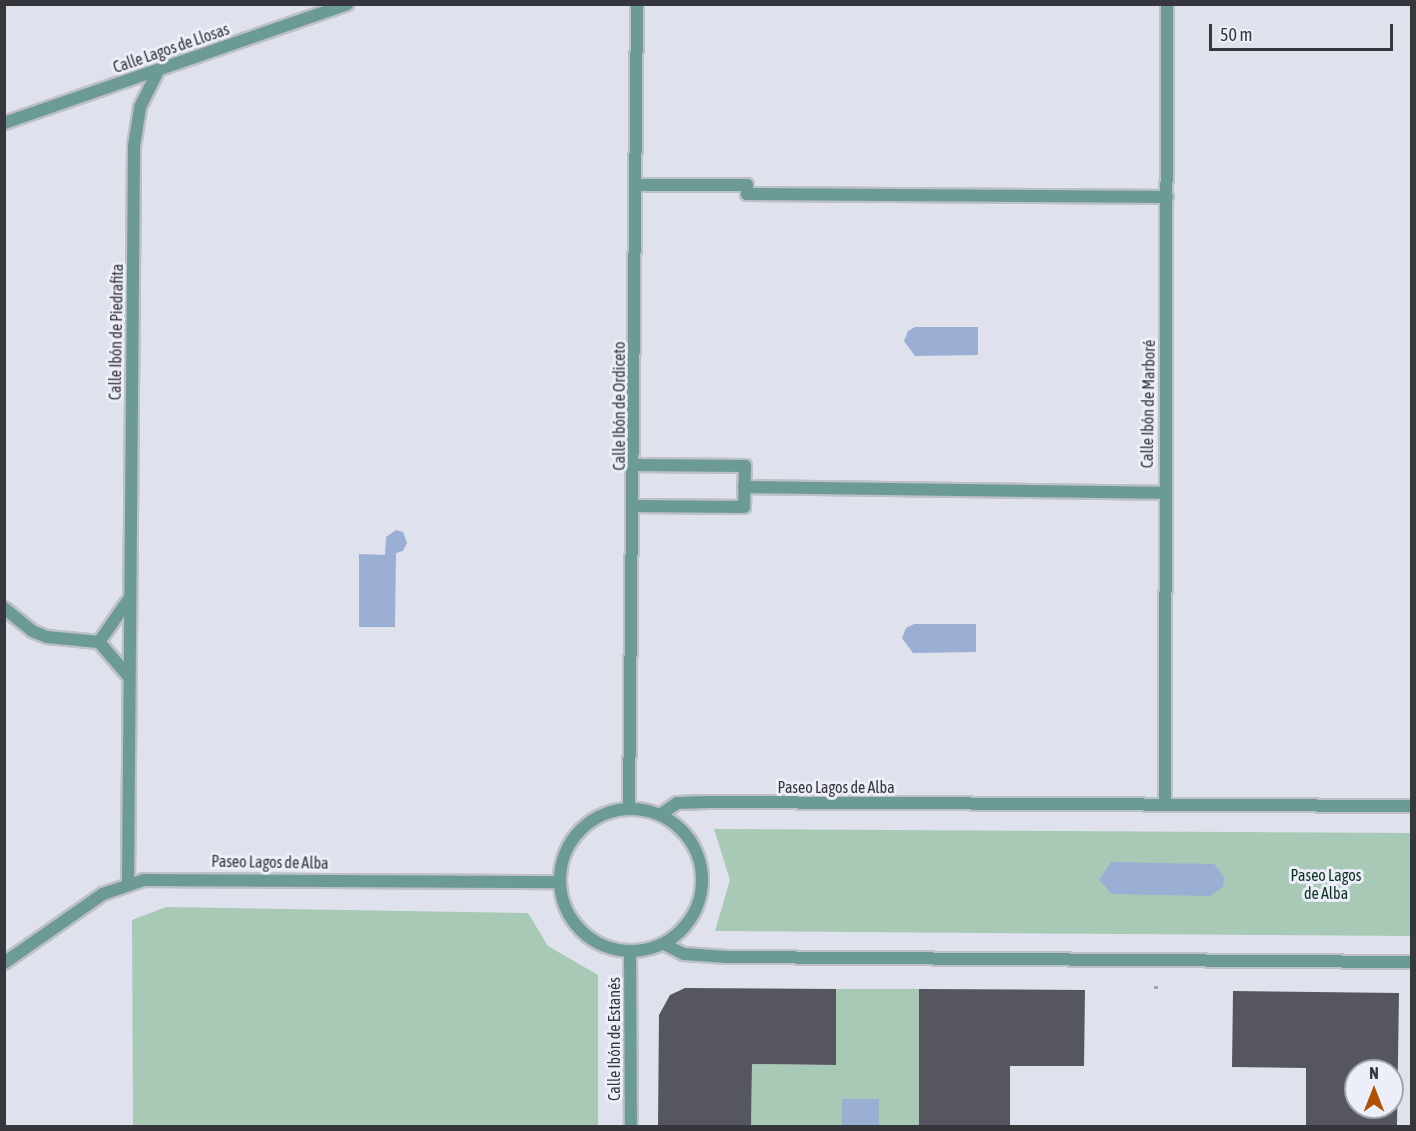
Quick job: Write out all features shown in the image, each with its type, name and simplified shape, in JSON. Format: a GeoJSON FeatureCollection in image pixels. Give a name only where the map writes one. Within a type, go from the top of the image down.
{"type":"FeatureCollection","features":[{"type":"Feature","properties":{"kind":"street","name":"Calle Lagos de Llosas"},"geometry":{"type":"LineString","coordinates":[[4,123],[347,4]]}},
{"type":"Feature","properties":{"kind":"street","name":"Calle Ibón de Ordiceto"},"geometry":{"type":"LineString","coordinates":[[629,808],[635,465],[637,4]]}},
{"type":"Feature","properties":{"kind":"street","name":"Calle Ibón de Marboré"},"geometry":{"type":"LineString","coordinates":[[1165,805],[1167,4]]}},
{"type":"Feature","properties":{"kind":"street","name":"Calle Ibón de Piedrafita"},"geometry":{"type":"LineString","coordinates":[[128,883],[134,146],[140,107],[158,71]]}},
{"type":"Feature","properties":{"kind":"street"},"geometry":{"type":"LineString","coordinates":[[636,184],[747,185],[747,194],[1167,197]]}},
{"type":"Feature","properties":{"kind":"street"},"geometry":{"type":"LineString","coordinates":[[634,506],[744,507],[745,466],[635,465]]}},
{"type":"Feature","properties":{"kind":"street"},"geometry":{"type":"LineString","coordinates":[[744,487],[1164,493]]}},
{"type":"Feature","properties":{"kind":"street"},"geometry":{"type":"LineString","coordinates":[[99,642],[130,598]]}},
{"type":"Feature","properties":{"kind":"street"},"geometry":{"type":"LineString","coordinates":[[4,608],[32,631],[47,637],[99,642],[129,677]]}},
{"type":"Feature","properties":{"kind":"street","name":"Paseo Lagos de Alba"},"geometry":{"type":"LineString","coordinates":[[660,815],[677,803],[709,802],[1412,806]]}},
{"type":"Feature","properties":{"kind":"street"},"geometry":{"type":"LineString","coordinates":[[629,808],[660,815],[680,827],[694,845],[702,866],[702,889],[696,911],[683,930],[664,944],[630,951],[608,948],[582,930],[564,904],[560,882],[562,860],[572,840],[587,824],[607,813],[629,808]]}},
{"type":"Feature","properties":{"kind":"street","name":"Paseo Lagos de Alba"},"geometry":{"type":"LineString","coordinates":[[4,963],[103,894],[128,883],[172,878],[560,882]]}},
{"type":"Feature","properties":{"kind":"street"},"geometry":{"type":"LineString","coordinates":[[664,944],[684,954],[727,957],[1412,962]]}},
{"type":"Feature","properties":{"kind":"street","name":"Calle Ibón de Estanés"},"geometry":{"type":"LineString","coordinates":[[630,951],[631,1126]]}},
{"type":"Feature","properties":{"kind":"green space","name":"Paseo Lagos de Alba"},"geometry":{"type":"Polygon","coordinates":[[[714,829],[1411,833],[1411,936],[715,931],[730,880],[714,829]]]}},
{"type":"Feature","properties":{"kind":"green space"},"geometry":{"type":"Polygon","coordinates":[[[166,907],[528,913],[548,946],[598,975],[598,1126],[133,1126],[132,920],[166,907]]]}},
{"type":"Feature","properties":{"kind":"green space"},"geometry":{"type":"Polygon","coordinates":[[[836,989],[919,989],[919,1126],[751,1126],[752,1064],[836,1065],[836,989]]]}},
{"type":"Feature","properties":{"kind":"water"},"geometry":{"type":"Polygon","coordinates":[[[915,327],[978,327],[978,355],[915,356],[904,341],[908,331],[915,327]]]}},
{"type":"Feature","properties":{"kind":"water"},"geometry":{"type":"Polygon","coordinates":[[[396,530],[403,532],[407,543],[403,551],[396,553],[395,627],[359,627],[359,554],[385,555],[386,537],[396,530]]]}},
{"type":"Feature","properties":{"kind":"water"},"geometry":{"type":"Polygon","coordinates":[[[914,624],[976,624],[976,652],[913,653],[902,638],[906,628],[914,624]]]}},
{"type":"Feature","properties":{"kind":"water"},"geometry":{"type":"Polygon","coordinates":[[[1111,862],[1214,864],[1224,877],[1223,887],[1210,896],[1112,894],[1099,880],[1111,862]]]}},
{"type":"Feature","properties":{"kind":"water"},"geometry":{"type":"Polygon","coordinates":[[[842,1099],[879,1099],[879,1126],[842,1126],[842,1099]]]}},
{"type":"Feature","properties":{"kind":"building"},"geometry":{"type":"Polygon","coordinates":[[[685,988],[836,989],[836,1065],[752,1064],[751,1126],[658,1126],[659,1015],[670,995],[685,988]]]}},
{"type":"Feature","properties":{"kind":"building"},"geometry":{"type":"Polygon","coordinates":[[[919,989],[1085,990],[1084,1066],[1010,1066],[1010,1126],[919,1126],[919,989]]]}},
{"type":"Feature","properties":{"kind":"building"},"geometry":{"type":"Polygon","coordinates":[[[1233,991],[1399,993],[1398,1059],[1344,1059],[1344,1119],[1397,1119],[1397,1126],[1306,1126],[1306,1068],[1232,1067],[1233,991]]]}}]}
